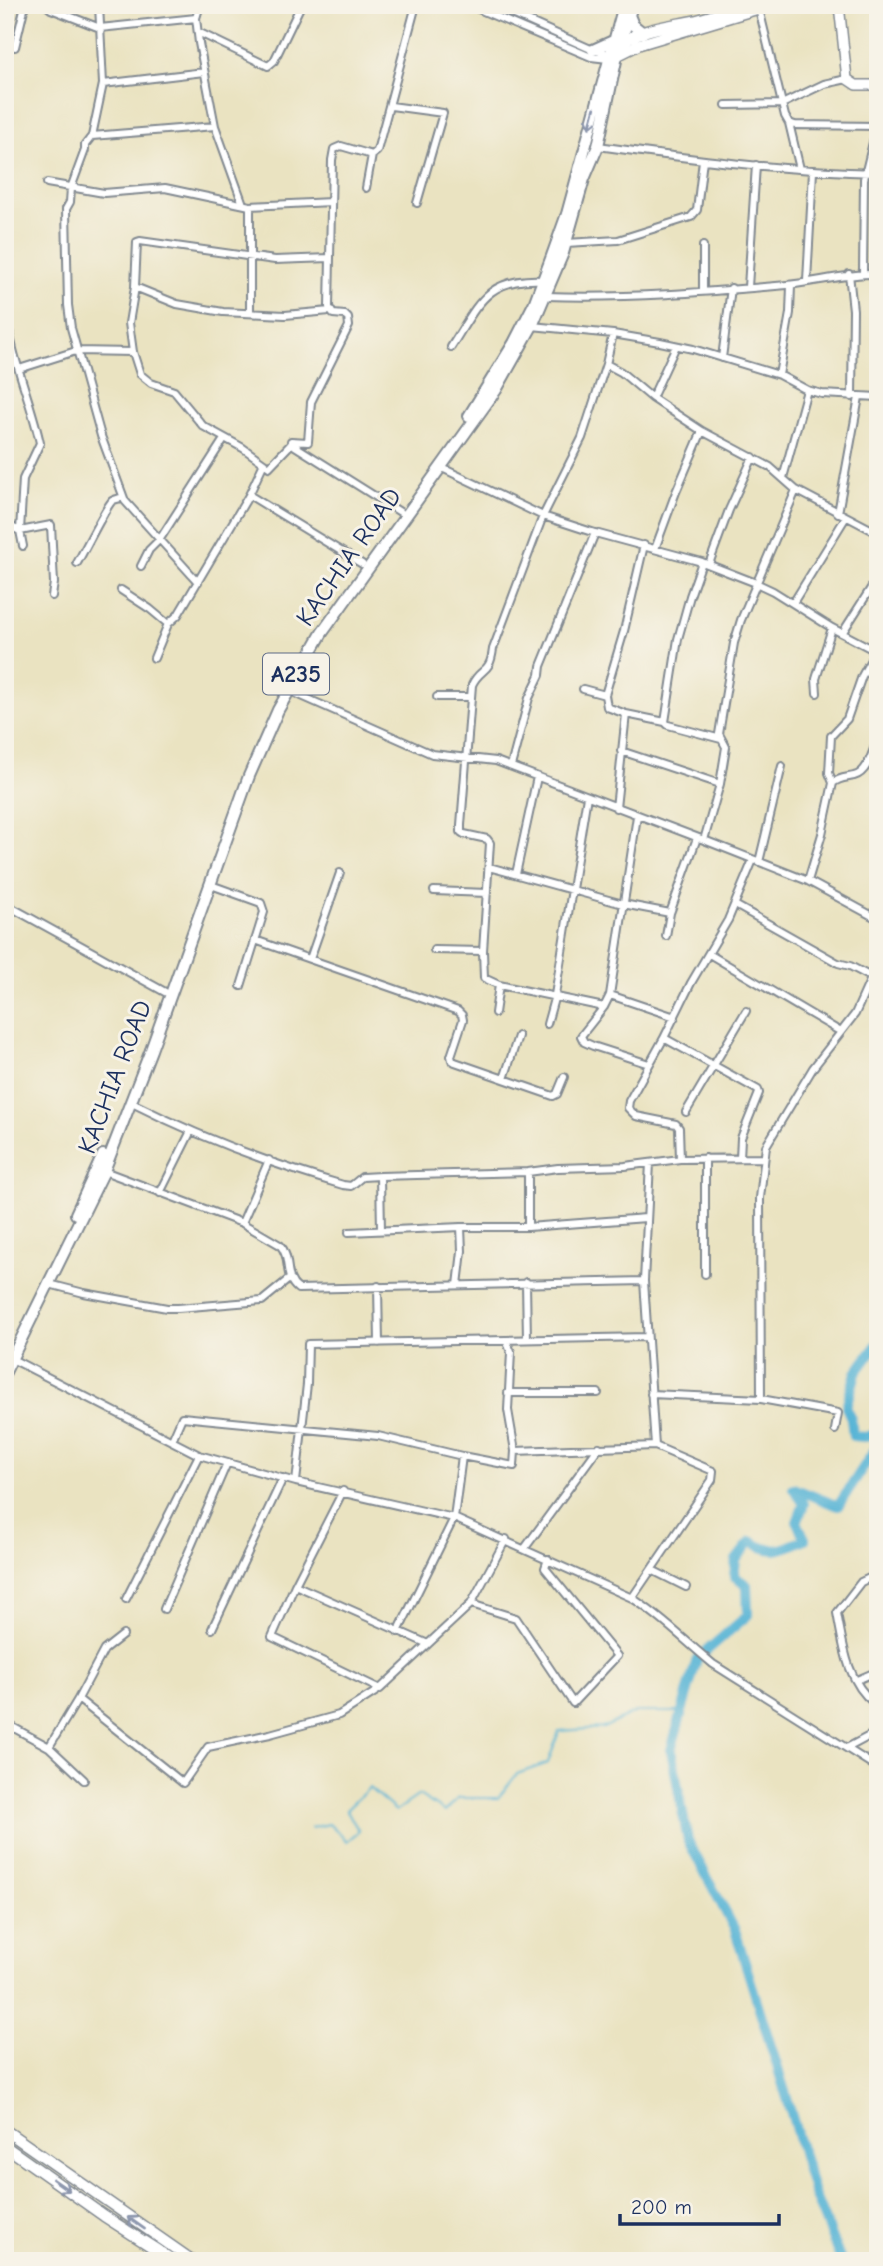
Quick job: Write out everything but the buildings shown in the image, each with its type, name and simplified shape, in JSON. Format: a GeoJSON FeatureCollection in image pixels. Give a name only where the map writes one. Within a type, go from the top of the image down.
{"type":"FeatureCollection","features":[{"type":"Feature","properties":{"kind":"highway","name":"KACHIA ROAD"},"geometry":{"type":"LineString","coordinates":[[9,1358],[49,1284],[104,1171],[132,1103],[258,754],[288,690],[400,512],[488,388],[524,323],[567,214],[602,58],[617,42],[628,9]]}},
{"type":"Feature","properties":{"kind":"highway"},"geometry":{"type":"LineString","coordinates":[[628,9],[633,25],[643,33]]}},
{"type":"Feature","properties":{"kind":"highway"},"geometry":{"type":"LineString","coordinates":[[602,58],[617,42]]}},
{"type":"Feature","properties":{"kind":"highway","name":"KACHIA ROAD"},"geometry":{"type":"LineString","coordinates":[[5,1373],[9,1358],[103,1156],[165,992],[243,771],[263,724],[302,651],[362,564],[380,546],[496,390],[546,296],[566,243],[584,179],[598,146],[602,58]]}},
{"type":"Feature","properties":{"kind":"main road"},"geometry":{"type":"LineString","coordinates":[[617,42],[746,5]]}},
{"type":"Feature","properties":{"kind":"main road"},"geometry":{"type":"LineString","coordinates":[[602,58],[771,5]]}},
{"type":"Feature","properties":{"kind":"main road"},"geometry":{"type":"LineString","coordinates":[[5,2130],[193,2261]]}},
{"type":"Feature","properties":{"kind":"main road"},"geometry":{"type":"LineString","coordinates":[[5,2146],[104,2216],[174,2261]]}},
{"type":"Feature","properties":{"kind":"street"},"geometry":{"type":"LineString","coordinates":[[5,43],[15,47],[25,5]]}},
{"type":"Feature","properties":{"kind":"street"},"geometry":{"type":"LineString","coordinates":[[46,5],[100,28],[196,18]]}},
{"type":"Feature","properties":{"kind":"street"},"geometry":{"type":"LineString","coordinates":[[99,5],[103,84],[92,136],[85,145],[66,209],[68,305],[76,351],[100,436],[123,497],[198,582]]}},
{"type":"Feature","properties":{"kind":"street"},"geometry":{"type":"LineString","coordinates":[[200,5],[196,18],[215,126],[246,205],[250,313]]}},
{"type":"Feature","properties":{"kind":"street"},"geometry":{"type":"LineString","coordinates":[[198,32],[268,66],[274,61],[301,5]]}},
{"type":"Feature","properties":{"kind":"street"},"geometry":{"type":"LineString","coordinates":[[366,188],[372,155],[377,151],[391,106],[416,5]]}},
{"type":"Feature","properties":{"kind":"street"},"geometry":{"type":"LineString","coordinates":[[469,5],[602,58]]}},
{"type":"Feature","properties":{"kind":"street"},"geometry":{"type":"LineString","coordinates":[[492,5],[580,44],[602,58]]}},
{"type":"Feature","properties":{"kind":"street"},"geometry":{"type":"LineString","coordinates":[[521,18],[527,5]]}},
{"type":"Feature","properties":{"kind":"street"},"geometry":{"type":"LineString","coordinates":[[839,5],[847,79]]}},
{"type":"Feature","properties":{"kind":"street"},"geometry":{"type":"LineString","coordinates":[[759,9],[800,169]]}},
{"type":"Feature","properties":{"kind":"street"},"geometry":{"type":"LineString","coordinates":[[103,84],[204,72]]}},
{"type":"Feature","properties":{"kind":"street"},"geometry":{"type":"LineString","coordinates":[[726,105],[782,104],[824,84],[847,79],[856,85],[878,85]]}},
{"type":"Feature","properties":{"kind":"street"},"geometry":{"type":"LineString","coordinates":[[863,274],[866,173],[877,126],[878,96]]}},
{"type":"Feature","properties":{"kind":"street"},"geometry":{"type":"LineString","coordinates":[[391,106],[443,113],[417,203]]}},
{"type":"Feature","properties":{"kind":"street"},"geometry":{"type":"LineString","coordinates":[[789,122],[795,125],[877,126]]}},
{"type":"Feature","properties":{"kind":"street"},"geometry":{"type":"LineString","coordinates":[[92,136],[215,126]]}},
{"type":"Feature","properties":{"kind":"street"},"geometry":{"type":"LineString","coordinates":[[598,146],[813,171],[878,173]]}},
{"type":"Feature","properties":{"kind":"street"},"geometry":{"type":"LineString","coordinates":[[330,312],[332,160],[336,147],[372,155]]}},
{"type":"Feature","properties":{"kind":"street"},"geometry":{"type":"LineString","coordinates":[[566,243],[618,240],[691,218],[697,210],[703,160]]}},
{"type":"Feature","properties":{"kind":"street"},"geometry":{"type":"LineString","coordinates":[[748,288],[756,165]]}},
{"type":"Feature","properties":{"kind":"street"},"geometry":{"type":"LineString","coordinates":[[807,281],[813,171]]}},
{"type":"Feature","properties":{"kind":"street"},"geometry":{"type":"LineString","coordinates":[[47,183],[104,193],[165,188],[246,205],[331,202]]}},
{"type":"Feature","properties":{"kind":"street"},"geometry":{"type":"LineString","coordinates":[[135,287],[177,304],[223,312],[285,315],[330,312],[345,315],[349,326],[312,402],[309,442],[291,441],[269,467],[243,448],[203,426],[177,393],[151,383],[140,374],[133,352],[130,317],[135,287],[137,242],[285,261],[330,258]]}},
{"type":"Feature","properties":{"kind":"street"},"geometry":{"type":"LineString","coordinates":[[703,246],[703,291]]}},
{"type":"Feature","properties":{"kind":"street"},"geometry":{"type":"LineString","coordinates":[[838,513],[856,397],[849,274]]}},
{"type":"Feature","properties":{"kind":"street"},"geometry":{"type":"LineString","coordinates":[[546,296],[635,296],[791,285],[849,274],[878,274]]}},
{"type":"Feature","properties":{"kind":"street"},"geometry":{"type":"LineString","coordinates":[[451,347],[484,296],[495,288],[522,279],[543,280]]}},
{"type":"Feature","properties":{"kind":"street"},"geometry":{"type":"LineString","coordinates":[[779,374],[790,313],[791,285]]}},
{"type":"Feature","properties":{"kind":"street"},"geometry":{"type":"LineString","coordinates":[[722,358],[731,288]]}},
{"type":"Feature","properties":{"kind":"street"},"geometry":{"type":"LineString","coordinates":[[6,307],[7,324],[40,443],[23,479],[20,531],[23,546]]}},
{"type":"Feature","properties":{"kind":"street"},"geometry":{"type":"LineString","coordinates":[[532,326],[613,334],[676,346],[779,374],[807,390],[822,394],[878,397]]}},
{"type":"Feature","properties":{"kind":"street"},"geometry":{"type":"LineString","coordinates":[[604,1007],[499,985],[487,980],[483,975],[490,843],[487,839],[461,832],[470,697],[475,680],[491,663],[543,516],[578,450],[613,334]]}},
{"type":"Feature","properties":{"kind":"street"},"geometry":{"type":"LineString","coordinates":[[652,398],[676,346]]}},
{"type":"Feature","properties":{"kind":"street"},"geometry":{"type":"LineString","coordinates":[[19,369],[76,351],[133,352]]}},
{"type":"Feature","properties":{"kind":"street"},"geometry":{"type":"LineString","coordinates":[[606,364],[702,431],[754,457],[796,490],[878,533]]}},
{"type":"Feature","properties":{"kind":"street"},"geometry":{"type":"LineString","coordinates":[[783,478],[807,390]]}},
{"type":"Feature","properties":{"kind":"street"},"geometry":{"type":"LineString","coordinates":[[656,549],[702,431]]}},
{"type":"Feature","properties":{"kind":"street"},"geometry":{"type":"LineString","coordinates":[[141,566],[224,439]]}},
{"type":"Feature","properties":{"kind":"street"},"geometry":{"type":"LineString","coordinates":[[292,443],[400,512]]}},
{"type":"Feature","properties":{"kind":"street"},"geometry":{"type":"LineString","coordinates":[[665,722],[678,639],[690,596],[754,457]]}},
{"type":"Feature","properties":{"kind":"street"},"geometry":{"type":"LineString","coordinates":[[154,658],[168,624],[178,615],[198,582],[249,495],[264,463]]}},
{"type":"Feature","properties":{"kind":"street"},"geometry":{"type":"LineString","coordinates":[[440,467],[543,516],[706,563],[756,583],[874,652],[862,676],[847,719],[831,736],[829,773],[833,783]]}},
{"type":"Feature","properties":{"kind":"street"},"geometry":{"type":"LineString","coordinates":[[666,936],[670,913],[701,839],[720,784],[726,747],[719,734],[734,643],[741,620],[796,490]]}},
{"type":"Feature","properties":{"kind":"street"},"geometry":{"type":"LineString","coordinates":[[249,495],[362,564]]}},
{"type":"Feature","properties":{"kind":"street"},"geometry":{"type":"LineString","coordinates":[[78,563],[106,507],[112,501],[123,497]]}},
{"type":"Feature","properties":{"kind":"street"},"geometry":{"type":"LineString","coordinates":[[793,603],[846,517]]}},
{"type":"Feature","properties":{"kind":"street"},"geometry":{"type":"LineString","coordinates":[[5,524],[20,531],[51,526],[54,583],[52,596]]}},
{"type":"Feature","properties":{"kind":"street"},"geometry":{"type":"LineString","coordinates":[[511,766],[529,698],[595,533]]}},
{"type":"Feature","properties":{"kind":"street"},"geometry":{"type":"LineString","coordinates":[[645,545],[605,695],[607,707],[721,739]]}},
{"type":"Feature","properties":{"kind":"street"},"geometry":{"type":"LineString","coordinates":[[843,632],[878,577]]}},
{"type":"Feature","properties":{"kind":"street"},"geometry":{"type":"LineString","coordinates":[[121,590],[168,624]]}},
{"type":"Feature","properties":{"kind":"street"},"geometry":{"type":"LineString","coordinates":[[817,693],[816,679],[832,628]]}},
{"type":"Feature","properties":{"kind":"street"},"geometry":{"type":"LineString","coordinates":[[583,689],[605,695]]}},
{"type":"Feature","properties":{"kind":"street"},"geometry":{"type":"LineString","coordinates":[[288,690],[412,747],[432,754],[496,761],[701,839],[808,881],[878,919]]}},
{"type":"Feature","properties":{"kind":"street"},"geometry":{"type":"LineString","coordinates":[[437,697],[470,697]]}},
{"type":"Feature","properties":{"kind":"street"},"geometry":{"type":"LineString","coordinates":[[615,808],[626,714]]}},
{"type":"Feature","properties":{"kind":"street"},"geometry":{"type":"LineString","coordinates":[[808,881],[833,783],[836,779],[858,776],[863,772],[878,738]]}},
{"type":"Feature","properties":{"kind":"street"},"geometry":{"type":"LineString","coordinates":[[621,751],[720,784]]}},
{"type":"Feature","properties":{"kind":"street"},"geometry":{"type":"LineString","coordinates":[[680,1159],[679,1128],[676,1124],[636,1116],[628,1108],[633,1092],[736,905],[756,861],[782,766]]}},
{"type":"Feature","properties":{"kind":"street"},"geometry":{"type":"LineString","coordinates":[[516,874],[537,777]]}},
{"type":"Feature","properties":{"kind":"street"},"geometry":{"type":"LineString","coordinates":[[547,1024],[555,995],[587,796]]}},
{"type":"Feature","properties":{"kind":"street"},"geometry":{"type":"LineString","coordinates":[[637,816],[610,995],[604,1007],[582,1033],[581,1040],[649,1064]]}},
{"type":"Feature","properties":{"kind":"street"},"geometry":{"type":"LineString","coordinates":[[489,867],[623,904],[670,913]]}},
{"type":"Feature","properties":{"kind":"street"},"geometry":{"type":"LineString","coordinates":[[310,959],[340,873]]}},
{"type":"Feature","properties":{"kind":"street"},"geometry":{"type":"LineString","coordinates":[[211,885],[261,903],[264,912],[241,986]]}},
{"type":"Feature","properties":{"kind":"street"},"geometry":{"type":"LineString","coordinates":[[434,891],[487,893]]}},
{"type":"Feature","properties":{"kind":"street"},"geometry":{"type":"LineString","coordinates":[[5,904],[165,992]]}},
{"type":"Feature","properties":{"kind":"street"},"geometry":{"type":"LineString","coordinates":[[736,905],[838,963],[871,977]]}},
{"type":"Feature","properties":{"kind":"street"},"geometry":{"type":"LineString","coordinates":[[255,940],[457,1011],[463,1020],[452,1060],[553,1096],[557,1094],[564,1077]]}},
{"type":"Feature","properties":{"kind":"street"},"geometry":{"type":"LineString","coordinates":[[434,950],[484,951]]}},
{"type":"Feature","properties":{"kind":"street"},"geometry":{"type":"LineString","coordinates":[[709,954],[841,1032]]}},
{"type":"Feature","properties":{"kind":"street"},"geometry":{"type":"LineString","coordinates":[[761,1399],[760,1198],[763,1158],[770,1137],[813,1068],[855,1014],[878,963]]}},
{"type":"Feature","properties":{"kind":"street"},"geometry":{"type":"LineString","coordinates":[[495,1013],[499,985]]}},
{"type":"Feature","properties":{"kind":"street"},"geometry":{"type":"LineString","coordinates":[[610,995],[675,1017]]}},
{"type":"Feature","properties":{"kind":"street"},"geometry":{"type":"LineString","coordinates":[[687,1112],[746,1012]]}},
{"type":"Feature","properties":{"kind":"street"},"geometry":{"type":"LineString","coordinates":[[504,1079],[518,1037]]}},
{"type":"Feature","properties":{"kind":"street"},"geometry":{"type":"LineString","coordinates":[[664,1038],[758,1090],[759,1094],[741,1138],[740,1158]]}},
{"type":"Feature","properties":{"kind":"street"},"geometry":{"type":"LineString","coordinates":[[132,1103],[191,1131],[348,1186],[362,1177],[528,1172],[558,1168],[625,1166],[680,1159],[763,1158]]}},
{"type":"Feature","properties":{"kind":"street"},"geometry":{"type":"LineString","coordinates":[[160,1193],[191,1131]]}},
{"type":"Feature","properties":{"kind":"street"},"geometry":{"type":"LineString","coordinates":[[705,1158],[705,1274]]}},
{"type":"Feature","properties":{"kind":"street"},"geometry":{"type":"LineString","coordinates":[[242,1223],[269,1160]]}},
{"type":"Feature","properties":{"kind":"street"},"geometry":{"type":"LineString","coordinates":[[650,1163],[644,1281],[654,1446]]}},
{"type":"Feature","properties":{"kind":"street"},"geometry":{"type":"LineString","coordinates":[[104,1171],[242,1223],[283,1247],[289,1279],[298,1289],[644,1281]]}},
{"type":"Feature","properties":{"kind":"street"},"geometry":{"type":"LineString","coordinates":[[528,1172],[528,1227]]}},
{"type":"Feature","properties":{"kind":"street"},"geometry":{"type":"LineString","coordinates":[[380,1176],[381,1230]]}},
{"type":"Feature","properties":{"kind":"street"},"geometry":{"type":"LineString","coordinates":[[349,1232],[528,1227],[646,1218]]}},
{"type":"Feature","properties":{"kind":"street"},"geometry":{"type":"LineString","coordinates":[[458,1285],[462,1251],[461,1227]]}},
{"type":"Feature","properties":{"kind":"street"},"geometry":{"type":"LineString","coordinates":[[49,1284],[83,1293],[178,1308],[262,1301],[289,1279]]}},
{"type":"Feature","properties":{"kind":"street"},"geometry":{"type":"LineString","coordinates":[[511,1352],[524,1340],[526,1282]]}},
{"type":"Feature","properties":{"kind":"street"},"geometry":{"type":"LineString","coordinates":[[378,1286],[379,1343]]}},
{"type":"Feature","properties":{"kind":"street"},"geometry":{"type":"LineString","coordinates":[[296,1482],[308,1344],[646,1337]]}},
{"type":"Feature","properties":{"kind":"street"},"geometry":{"type":"LineString","coordinates":[[172,1440],[182,1417],[379,1436],[514,1466],[515,1451],[508,1410],[511,1352],[506,1340]]}},
{"type":"Feature","properties":{"kind":"street"},"geometry":{"type":"LineString","coordinates":[[9,1358],[199,1455],[296,1482],[454,1518],[506,1539],[632,1598],[658,1615],[703,1656],[875,1766]]}},
{"type":"Feature","properties":{"kind":"street"},"geometry":{"type":"LineString","coordinates":[[508,1393],[598,1393]]}},
{"type":"Feature","properties":{"kind":"street"},"geometry":{"type":"LineString","coordinates":[[651,1394],[761,1399],[838,1413],[835,1430]]}},
{"type":"Feature","properties":{"kind":"street"},"geometry":{"type":"LineString","coordinates":[[515,1451],[654,1446],[713,1471],[714,1475],[632,1598]]}},
{"type":"Feature","properties":{"kind":"street"},"geometry":{"type":"LineString","coordinates":[[525,1548],[599,1447]]}},
{"type":"Feature","properties":{"kind":"street"},"geometry":{"type":"LineString","coordinates":[[126,1599],[199,1455]]}},
{"type":"Feature","properties":{"kind":"street"},"geometry":{"type":"LineString","coordinates":[[398,1632],[454,1518],[462,1456]]}},
{"type":"Feature","properties":{"kind":"street"},"geometry":{"type":"LineString","coordinates":[[164,1609],[227,1463]]}},
{"type":"Feature","properties":{"kind":"street"},"geometry":{"type":"LineString","coordinates":[[212,1629],[283,1478]]}},
{"type":"Feature","properties":{"kind":"street"},"geometry":{"type":"LineString","coordinates":[[342,1491],[272,1637],[380,1689]]}},
{"type":"Feature","properties":{"kind":"street"},"geometry":{"type":"LineString","coordinates":[[78,1699],[183,1783],[208,1747],[339,1716],[380,1689],[471,1604],[506,1539]]}},
{"type":"Feature","properties":{"kind":"street"},"geometry":{"type":"LineString","coordinates":[[471,1604],[516,1618],[573,1703],[617,1656],[545,1567],[548,1559]]}},
{"type":"Feature","properties":{"kind":"street"},"geometry":{"type":"LineString","coordinates":[[652,1570],[686,1587]]}},
{"type":"Feature","properties":{"kind":"street"},"geometry":{"type":"LineString","coordinates":[[874,1703],[865,1696],[847,1662],[837,1613],[861,1582],[878,1574]]}},
{"type":"Feature","properties":{"kind":"street"},"geometry":{"type":"LineString","coordinates":[[295,1585],[428,1644]]}},
{"type":"Feature","properties":{"kind":"street"},"geometry":{"type":"LineString","coordinates":[[49,1747],[104,1650],[123,1635]]}},
{"type":"Feature","properties":{"kind":"street"},"geometry":{"type":"LineString","coordinates":[[857,1680],[878,1671]]}},
{"type":"Feature","properties":{"kind":"street"},"geometry":{"type":"LineString","coordinates":[[875,1766],[874,1703],[878,1679]]}},
{"type":"Feature","properties":{"kind":"street"},"geometry":{"type":"LineString","coordinates":[[5,1723],[49,1747],[84,1780]]}},
{"type":"Feature","properties":{"kind":"street"},"geometry":{"type":"LineString","coordinates":[[847,1748],[875,1734]]}},
{"type":"Feature","properties":{"kind":"waterway"},"geometry":{"type":"LineString","coordinates":[[878,1343],[856,1373],[846,1407],[851,1418],[853,1436],[865,1437],[878,1433]]}},
{"type":"Feature","properties":{"kind":"waterway"},"geometry":{"type":"LineString","coordinates":[[841,2261],[813,2191],[735,1930],[688,1841],[671,1750],[697,1659],[748,1615],[747,1585],[734,1576],[736,1560],[751,1541],[772,1550],[791,1546],[805,1539],[797,1522],[804,1504],[793,1488],[838,1506],[878,1445]]}},
{"type":"Feature","properties":{"kind":"waterway"},"geometry":{"type":"LineString","coordinates":[[311,1828],[329,1824],[347,1841],[359,1831],[346,1810],[369,1788],[396,1811],[419,1795],[445,1812],[458,1798],[498,1798],[517,1774],[548,1763],[559,1731],[603,1728],[636,1712],[682,1712]]}}]}
